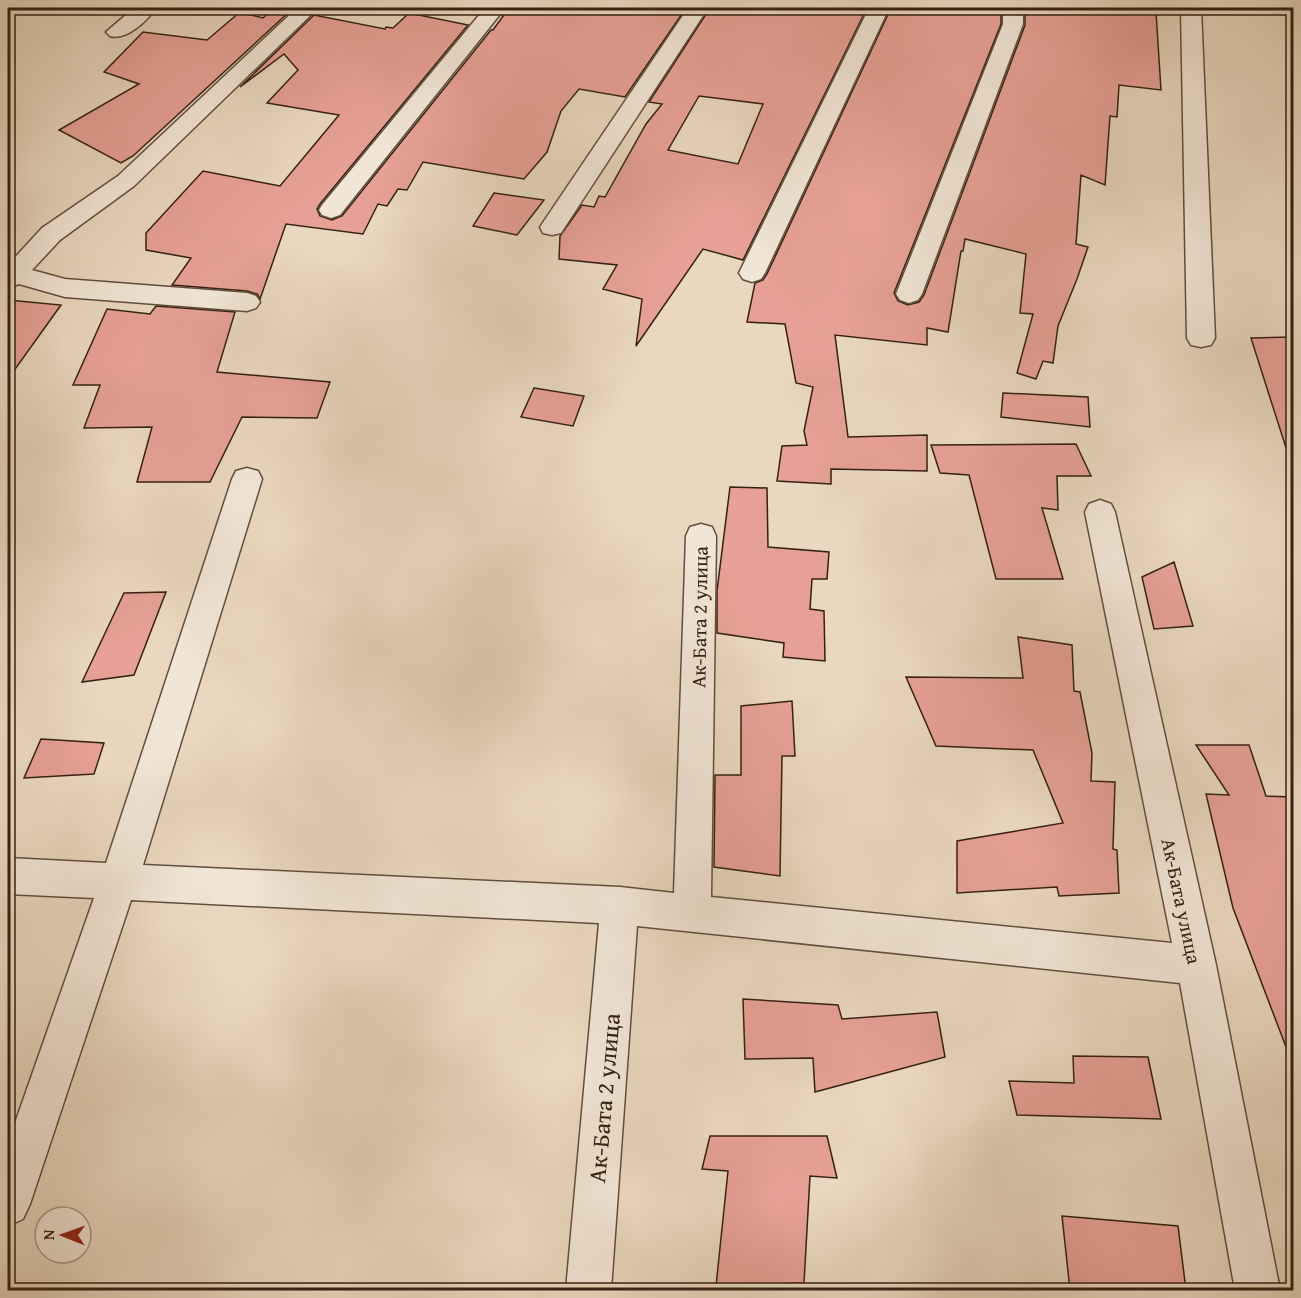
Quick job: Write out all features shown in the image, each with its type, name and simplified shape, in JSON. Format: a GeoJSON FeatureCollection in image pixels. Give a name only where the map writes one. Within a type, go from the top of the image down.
{"type":"FeatureCollection","features":[{"type":"Feature","properties":{"kind":"street"},"geometry":{"type":"LineString","coordinates":[[117,32],[146,8]]}},
{"type":"Feature","properties":{"kind":"street"},"geometry":{"type":"LineString","coordinates":[[10,277],[51,234],[126,181],[308,8]]}},
{"type":"Feature","properties":{"kind":"street"},"geometry":{"type":"LineString","coordinates":[[331,210],[495,8]]}},
{"type":"Feature","properties":{"kind":"street"},"geometry":{"type":"LineString","coordinates":[[552,227],[698,8]]}},
{"type":"Feature","properties":{"kind":"street"},"geometry":{"type":"LineString","coordinates":[[753,273],[879,8]]}},
{"type":"Feature","properties":{"kind":"street"},"geometry":{"type":"LineString","coordinates":[[909,294],[1013,24],[1013,8]]}},
{"type":"Feature","properties":{"kind":"street"},"geometry":{"type":"LineString","coordinates":[[1191,8],[1201,338]]}},
{"type":"Feature","properties":{"kind":"street"},"geometry":{"type":"LineString","coordinates":[[10,277],[65,288],[247,302]]}},
{"type":"Feature","properties":{"kind":"street"},"geometry":{"type":"LineString","coordinates":[[8,1204],[119,880],[247,479]]}},
{"type":"Feature","properties":{"kind":"street","name":"Ак-Бата улица"},"geometry":{"type":"LineString","coordinates":[[1100,512],[1196,965],[1258,1290]]}},
{"type":"Feature","properties":{"kind":"street","name":"Ак-Бата 2 улица"},"geometry":{"type":"LineString","coordinates":[[692,915],[701,536]]}},
{"type":"Feature","properties":{"kind":"street"},"geometry":{"type":"LineString","coordinates":[[8,876],[621,906],[1196,965]]}},
{"type":"Feature","properties":{"kind":"street","name":"Ак-Бата 2 улица"},"geometry":{"type":"LineString","coordinates":[[588,1290],[621,906]]}},
{"type":"Feature","properties":{"kind":"building"},"geometry":{"type":"Polygon","coordinates":[[[509,8],[686,8],[625,97],[579,89],[561,111],[547,152],[524,179],[423,162],[407,190],[398,189],[387,206],[378,204],[363,234],[286,224],[260,299],[257,294],[247,291],[172,285],[191,258],[146,250],[146,233],[203,171],[280,186],[339,115],[267,103],[298,70],[284,54],[240,87],[314,15],[385,29],[386,27],[393,28],[409,13],[468,25],[320,204],[317,209],[320,216],[332,220],[342,216],[509,8]]]}},
{"type":"Feature","properties":{"kind":"building"},"geometry":{"type":"Polygon","coordinates":[[[710,8],[867,8],[743,260],[703,249],[636,346],[642,299],[603,289],[617,265],[559,259],[560,236],[582,205],[594,207],[599,196],[605,197],[646,124],[662,104],[649,102],[710,8]],[[699,96],[668,150],[738,164],[763,104],[699,96]]]}},
{"type":"Feature","properties":{"kind":"building"},"geometry":{"type":"Polygon","coordinates":[[[891,8],[1001,8],[1001,24],[894,293],[898,301],[908,305],[919,302],[924,295],[1025,25],[1025,8],[1151,8],[1151,12],[1156,12],[1161,90],[1119,85],[1117,117],[1110,116],[1105,185],[1081,175],[1076,244],[1088,247],[1058,326],[1053,363],[1043,361],[1036,379],[1017,373],[1033,314],[1020,313],[1026,254],[965,239],[948,332],[927,328],[927,345],[835,335],[848,437],[927,435],[927,471],[831,469],[831,484],[777,481],[782,446],[807,445],[804,431],[813,387],[796,383],[785,324],[747,322],[755,283],[763,280],[767,274],[891,8]]]}},
{"type":"Feature","properties":{"kind":"building"},"geometry":{"type":"Polygon","coordinates":[[[271,10],[289,12],[133,156],[121,163],[59,130],[139,84],[104,72],[143,32],[207,40],[240,12],[263,18],[271,10]]]}},
{"type":"Feature","properties":{"kind":"building"},"geometry":{"type":"Polygon","coordinates":[[[494,193],[544,200],[517,235],[473,226],[494,193]]]}},
{"type":"Feature","properties":{"kind":"building"},"geometry":{"type":"Polygon","coordinates":[[[8,300],[61,305],[8,379],[8,300]]]}},
{"type":"Feature","properties":{"kind":"building"},"geometry":{"type":"Polygon","coordinates":[[[156,306],[235,312],[217,372],[330,382],[317,418],[242,417],[210,482],[137,482],[152,427],[84,428],[100,385],[73,385],[107,309],[150,314],[156,306]]]}},
{"type":"Feature","properties":{"kind":"building"},"geometry":{"type":"Polygon","coordinates":[[[1293,337],[1293,450],[1287,451],[1251,338],[1293,337]]]}},
{"type":"Feature","properties":{"kind":"building"},"geometry":{"type":"Polygon","coordinates":[[[534,388],[584,396],[573,426],[521,417],[534,388]]]}},
{"type":"Feature","properties":{"kind":"building"},"geometry":{"type":"Polygon","coordinates":[[[1003,393],[1088,397],[1090,427],[1001,417],[1003,393]]]}},
{"type":"Feature","properties":{"kind":"building"},"geometry":{"type":"Polygon","coordinates":[[[1076,444],[1091,476],[1057,476],[1058,510],[1042,508],[1063,579],[996,579],[969,475],[940,473],[931,445],[1076,444]]]}},
{"type":"Feature","properties":{"kind":"building"},"geometry":{"type":"Polygon","coordinates":[[[730,487],[767,488],[768,547],[829,552],[827,579],[812,579],[810,609],[824,611],[825,661],[783,657],[784,643],[717,633],[717,591],[730,487]]]}},
{"type":"Feature","properties":{"kind":"building"},"geometry":{"type":"Polygon","coordinates":[[[1174,562],[1193,626],[1154,629],[1142,577],[1174,562]]]}},
{"type":"Feature","properties":{"kind":"building"},"geometry":{"type":"Polygon","coordinates":[[[166,592],[134,675],[82,682],[124,593],[166,592]]]}},
{"type":"Feature","properties":{"kind":"building"},"geometry":{"type":"Polygon","coordinates":[[[1018,637],[1072,645],[1074,691],[1080,692],[1092,753],[1091,781],[1115,782],[1113,849],[1117,850],[1119,893],[1059,896],[1057,887],[957,893],[957,841],[1063,823],[1033,750],[936,746],[906,677],[1023,678],[1018,637]]]}},
{"type":"Feature","properties":{"kind":"building"},"geometry":{"type":"Polygon","coordinates":[[[792,701],[795,756],[782,756],[780,876],[714,867],[715,775],[741,775],[741,706],[792,701]]]}},
{"type":"Feature","properties":{"kind":"building"},"geometry":{"type":"Polygon","coordinates":[[[41,739],[104,743],[94,774],[24,778],[41,739]]]}},
{"type":"Feature","properties":{"kind":"building"},"geometry":{"type":"Polygon","coordinates":[[[1196,745],[1249,745],[1266,796],[1293,797],[1293,1060],[1291,1060],[1233,908],[1206,794],[1229,795],[1196,745]]]}},
{"type":"Feature","properties":{"kind":"building"},"geometry":{"type":"Polygon","coordinates":[[[743,999],[838,1005],[842,1019],[937,1012],[945,1057],[815,1092],[813,1058],[745,1059],[743,999]]]}},
{"type":"Feature","properties":{"kind":"building"},"geometry":{"type":"Polygon","coordinates":[[[1073,1056],[1148,1057],[1161,1119],[1017,1115],[1009,1081],[1074,1083],[1073,1056]]]}},
{"type":"Feature","properties":{"kind":"building"},"geometry":{"type":"Polygon","coordinates":[[[710,1136],[827,1136],[837,1178],[810,1176],[804,1283],[716,1286],[728,1171],[702,1169],[710,1136]]]}},
{"type":"Feature","properties":{"kind":"building"},"geometry":{"type":"Polygon","coordinates":[[[1062,1216],[1178,1226],[1186,1290],[1070,1290],[1062,1216]]]}}]}
